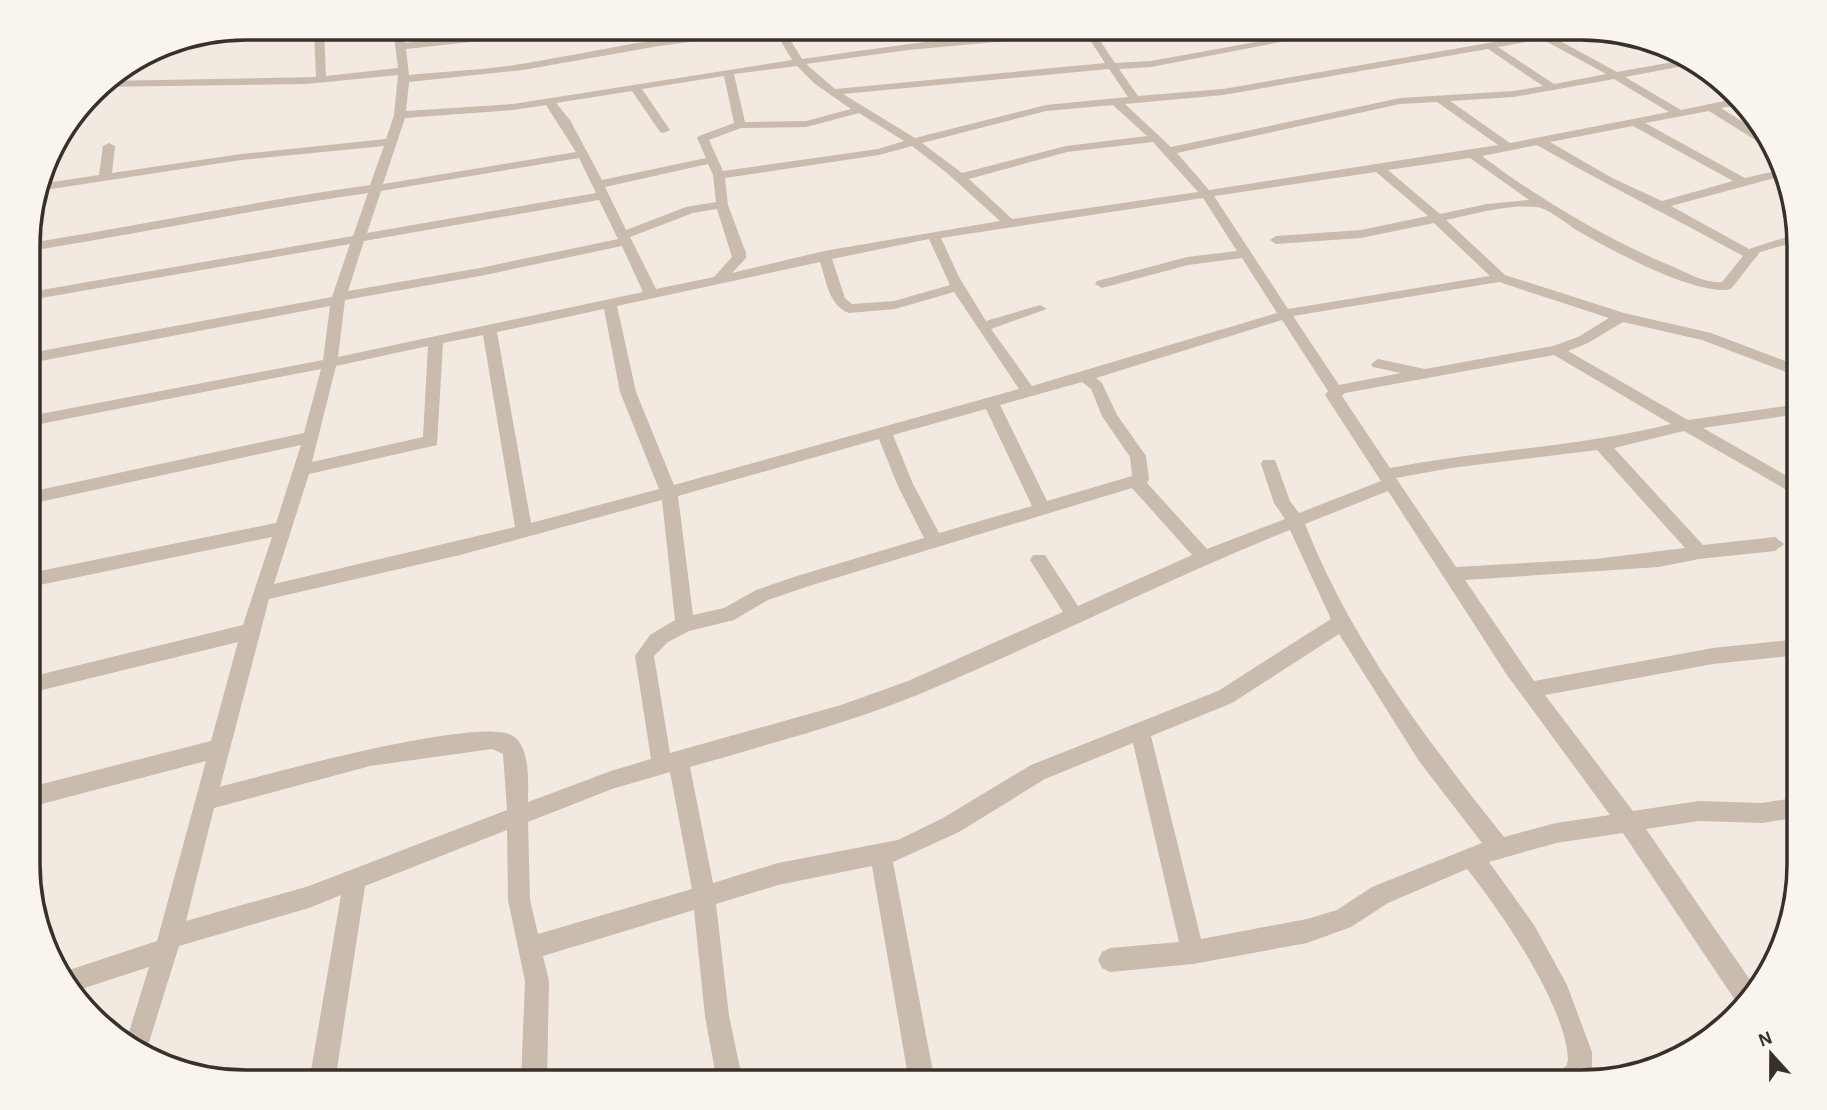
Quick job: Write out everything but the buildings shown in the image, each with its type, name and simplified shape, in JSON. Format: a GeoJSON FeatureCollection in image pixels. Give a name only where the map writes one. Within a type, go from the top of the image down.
{"type":"FeatureCollection","features":[{"type":"Feature","properties":{"kind":"street"},"geometry":{"type":"LineString","coordinates":[[400,115],[513,107],[728,72],[908,47],[982,40]]}},
{"type":"Feature","properties":{"kind":"street"},"geometry":{"type":"LineString","coordinates":[[1095,40],[1135,100]]}},
{"type":"Feature","properties":{"kind":"street"},"geometry":{"type":"LineString","coordinates":[[833,92],[1109,65],[1152,64],[1281,40]]}},
{"type":"Feature","properties":{"kind":"street"},"geometry":{"type":"LineString","coordinates":[[719,175],[848,159],[1024,112],[1223,92],[1514,40]]}},
{"type":"Feature","properties":{"kind":"street"},"geometry":{"type":"LineString","coordinates":[[1550,40],[1614,74],[1677,112]]}},
{"type":"Feature","properties":{"kind":"street"},"geometry":{"type":"LineString","coordinates":[[320,41],[321,80]]}},
{"type":"Feature","properties":{"kind":"street"},"geometry":{"type":"LineString","coordinates":[[138,1039],[167,944],[250,631],[311,437],[330,363],[339,298],[373,189],[400,115],[403,75],[399,41]]}},
{"type":"Feature","properties":{"kind":"street"},"geometry":{"type":"LineString","coordinates":[[400,47],[455,41]]}},
{"type":"Feature","properties":{"kind":"street"},"geometry":{"type":"LineString","coordinates":[[121,83],[321,80],[523,67],[677,41]]}},
{"type":"Feature","properties":{"kind":"street"},"geometry":{"type":"LineString","coordinates":[[782,41],[786,49],[821,86],[912,141],[962,177],[1008,222]]}},
{"type":"Feature","properties":{"kind":"street"},"geometry":{"type":"LineString","coordinates":[[1489,45],[1552,87]]}},
{"type":"Feature","properties":{"kind":"street"},"geometry":{"type":"LineString","coordinates":[[1169,151],[1400,101],[1514,94],[1676,64]]}},
{"type":"Feature","properties":{"kind":"street"},"geometry":{"type":"LineString","coordinates":[[728,72],[740,125]]}},
{"type":"Feature","properties":{"kind":"street"},"geometry":{"type":"LineString","coordinates":[[634,86],[664,130]]}},
{"type":"Feature","properties":{"kind":"street"},"geometry":{"type":"LineString","coordinates":[[1437,97],[1506,146]]}},
{"type":"Feature","properties":{"kind":"street"},"geometry":{"type":"LineString","coordinates":[[549,101],[564,120],[583,154],[652,295]]}},
{"type":"Feature","properties":{"kind":"street"},"geometry":{"type":"LineString","coordinates":[[1116,102],[1169,151],[1207,195],[1335,391],[1334,400],[1390,478],[1530,690],[1745,988]]}},
{"type":"Feature","properties":{"kind":"street"},"geometry":{"type":"LineString","coordinates":[[40,419],[436,341],[824,255],[1008,222],[1472,155],[1506,146],[1541,142],[1677,112],[1729,104]]}},
{"type":"Feature","properties":{"kind":"street"},"geometry":{"type":"LineString","coordinates":[[1711,107],[1753,134]]}},
{"type":"Feature","properties":{"kind":"street"},"geometry":{"type":"LineString","coordinates":[[718,280],[739,258],[722,205],[719,175],[704,136],[740,125],[806,124],[859,110]]}},
{"type":"Feature","properties":{"kind":"street"},"geometry":{"type":"LineString","coordinates":[[1634,122],[1743,182]]}},
{"type":"Feature","properties":{"kind":"street"},"geometry":{"type":"LineString","coordinates":[[962,177],[1066,149],[1153,139]]}},
{"type":"Feature","properties":{"kind":"street"},"geometry":{"type":"LineString","coordinates":[[49,186],[241,157],[389,142]]}},
{"type":"Feature","properties":{"kind":"street"},"geometry":{"type":"LineString","coordinates":[[1541,142],[1608,181],[1662,205],[1749,254]]}},
{"type":"Feature","properties":{"kind":"street"},"geometry":{"type":"LineString","coordinates":[[105,178],[109,146]]}},
{"type":"Feature","properties":{"kind":"street"},"geometry":{"type":"LineString","coordinates":[[40,246],[152,229],[285,201],[583,154]]}},
{"type":"Feature","properties":{"kind":"street"},"geometry":{"type":"LineString","coordinates":[[1472,155],[1538,203],[1615,248],[1715,287],[1726,286],[1749,254],[1763,246],[1786,240]]}},
{"type":"Feature","properties":{"kind":"street"},"geometry":{"type":"LineString","coordinates":[[40,294],[357,241],[600,190],[712,160]]}},
{"type":"Feature","properties":{"kind":"street"},"geometry":{"type":"LineString","coordinates":[[1379,169],[1500,278],[1621,317],[1706,336],[1786,367]]}},
{"type":"Feature","properties":{"kind":"street"},"geometry":{"type":"LineString","coordinates":[[1662,205],[1774,175]]}},
{"type":"Feature","properties":{"kind":"street"},"geometry":{"type":"LineString","coordinates":[[1276,240],[1361,234],[1487,208],[1538,203]]}},
{"type":"Feature","properties":{"kind":"street"},"geometry":{"type":"LineString","coordinates":[[40,356],[480,272],[625,238],[690,210],[722,205]]}},
{"type":"Feature","properties":{"kind":"street"},"geometry":{"type":"LineString","coordinates":[[934,235],[957,287],[1028,391]]}},
{"type":"Feature","properties":{"kind":"street"},"geometry":{"type":"LineString","coordinates":[[1102,284],[1187,261],[1244,254]]}},
{"type":"Feature","properties":{"kind":"street"},"geometry":{"type":"LineString","coordinates":[[824,255],[839,299],[849,309],[895,305],[957,287]]}},
{"type":"Feature","properties":{"kind":"street"},"geometry":{"type":"LineString","coordinates":[[262,594],[669,492],[1085,376],[1312,307],[1500,278]]}},
{"type":"Feature","properties":{"kind":"street"},"geometry":{"type":"LineString","coordinates":[[610,304],[628,392],[669,492],[685,624]]}},
{"type":"Feature","properties":{"kind":"street"},"geometry":{"type":"LineString","coordinates":[[982,327],[1040,309]]}},
{"type":"Feature","properties":{"kind":"street"},"geometry":{"type":"LineString","coordinates":[[1335,391],[1556,350],[1583,340],[1621,317]]}},
{"type":"Feature","properties":{"kind":"street"},"geometry":{"type":"LineString","coordinates":[[489,329],[524,530]]}},
{"type":"Feature","properties":{"kind":"street"},"geometry":{"type":"LineString","coordinates":[[302,470],[430,442],[436,341]]}},
{"type":"Feature","properties":{"kind":"street"},"geometry":{"type":"LineString","coordinates":[[1556,350],[1786,484]]}},
{"type":"Feature","properties":{"kind":"street"},"geometry":{"type":"LineString","coordinates":[[1378,364],[1426,374]]}},
{"type":"Feature","properties":{"kind":"street"},"geometry":{"type":"LineString","coordinates":[[728,1070],[717,1016],[704,895],[644,656],[648,647],[662,635],[685,624],[720,617],[803,580],[1142,478],[1138,456],[1110,416],[1097,386],[1085,376]]}},
{"type":"Feature","properties":{"kind":"street"},"geometry":{"type":"LineString","coordinates":[[991,402],[1042,508]]}},
{"type":"Feature","properties":{"kind":"street"},"geometry":{"type":"LineString","coordinates":[[75,979],[167,944],[355,880],[517,814],[670,762],[841,714],[915,687],[1204,557],[1390,478],[1462,460],[1601,444],[1687,425],[1786,411]]}},
{"type":"Feature","properties":{"kind":"street"},"geometry":{"type":"LineString","coordinates":[[884,432],[905,484],[934,540]]}},
{"type":"Feature","properties":{"kind":"street"},"geometry":{"type":"LineString","coordinates":[[40,496],[311,437]]}},
{"type":"Feature","properties":{"kind":"street"},"geometry":{"type":"LineString","coordinates":[[1601,444],[1699,552]]}},
{"type":"Feature","properties":{"kind":"street"},"geometry":{"type":"LineString","coordinates":[[1269,464],[1282,503],[1295,520],[1308,554],[1342,622],[1426,755],[1498,847]]}},
{"type":"Feature","properties":{"kind":"street"},"geometry":{"type":"LineString","coordinates":[[1136,481],[1204,557]]}},
{"type":"Feature","properties":{"kind":"street"},"geometry":{"type":"LineString","coordinates":[[40,578],[283,528]]}},
{"type":"Feature","properties":{"kind":"street"},"geometry":{"type":"LineString","coordinates":[[1452,574],[1621,564],[1775,544]]}},
{"type":"Feature","properties":{"kind":"street"},"geometry":{"type":"LineString","coordinates":[[1039,560],[1075,616]]}},
{"type":"Feature","properties":{"kind":"street"},"geometry":{"type":"LineString","coordinates":[[531,948],[778,874],[881,856],[927,838],[1038,772],[1226,697],[1342,622]]}},
{"type":"Feature","properties":{"kind":"street"},"geometry":{"type":"LineString","coordinates":[[40,683],[250,631]]}},
{"type":"Feature","properties":{"kind":"street"},"geometry":{"type":"LineString","coordinates":[[1530,690],[1702,657],[1786,648]]}},
{"type":"Feature","properties":{"kind":"street"},"geometry":{"type":"LineString","coordinates":[[1140,732],[1193,952]]}},
{"type":"Feature","properties":{"kind":"street"},"geometry":{"type":"LineString","coordinates":[[206,800],[370,758],[492,740],[507,743],[513,751],[517,774],[519,900],[537,981],[534,1070]]}},
{"type":"Feature","properties":{"kind":"street"},"geometry":{"type":"LineString","coordinates":[[40,794],[219,748]]}},
{"type":"Feature","properties":{"kind":"street"},"geometry":{"type":"LineString","coordinates":[[1110,960],[1193,952],[1307,932],[1343,919],[1380,895],[1471,857],[1498,847],[1556,833],[1699,811],[1762,813],[1786,809]]}},
{"type":"Feature","properties":{"kind":"street"},"geometry":{"type":"LineString","coordinates":[[881,856],[920,1070]]}},
{"type":"Feature","properties":{"kind":"street"},"geometry":{"type":"LineString","coordinates":[[1471,857],[1522,922],[1551,974],[1581,1057],[1578,1069]]}},
{"type":"Feature","properties":{"kind":"street"},"geometry":{"type":"LineString","coordinates":[[324,1070],[355,880]]}}]}
